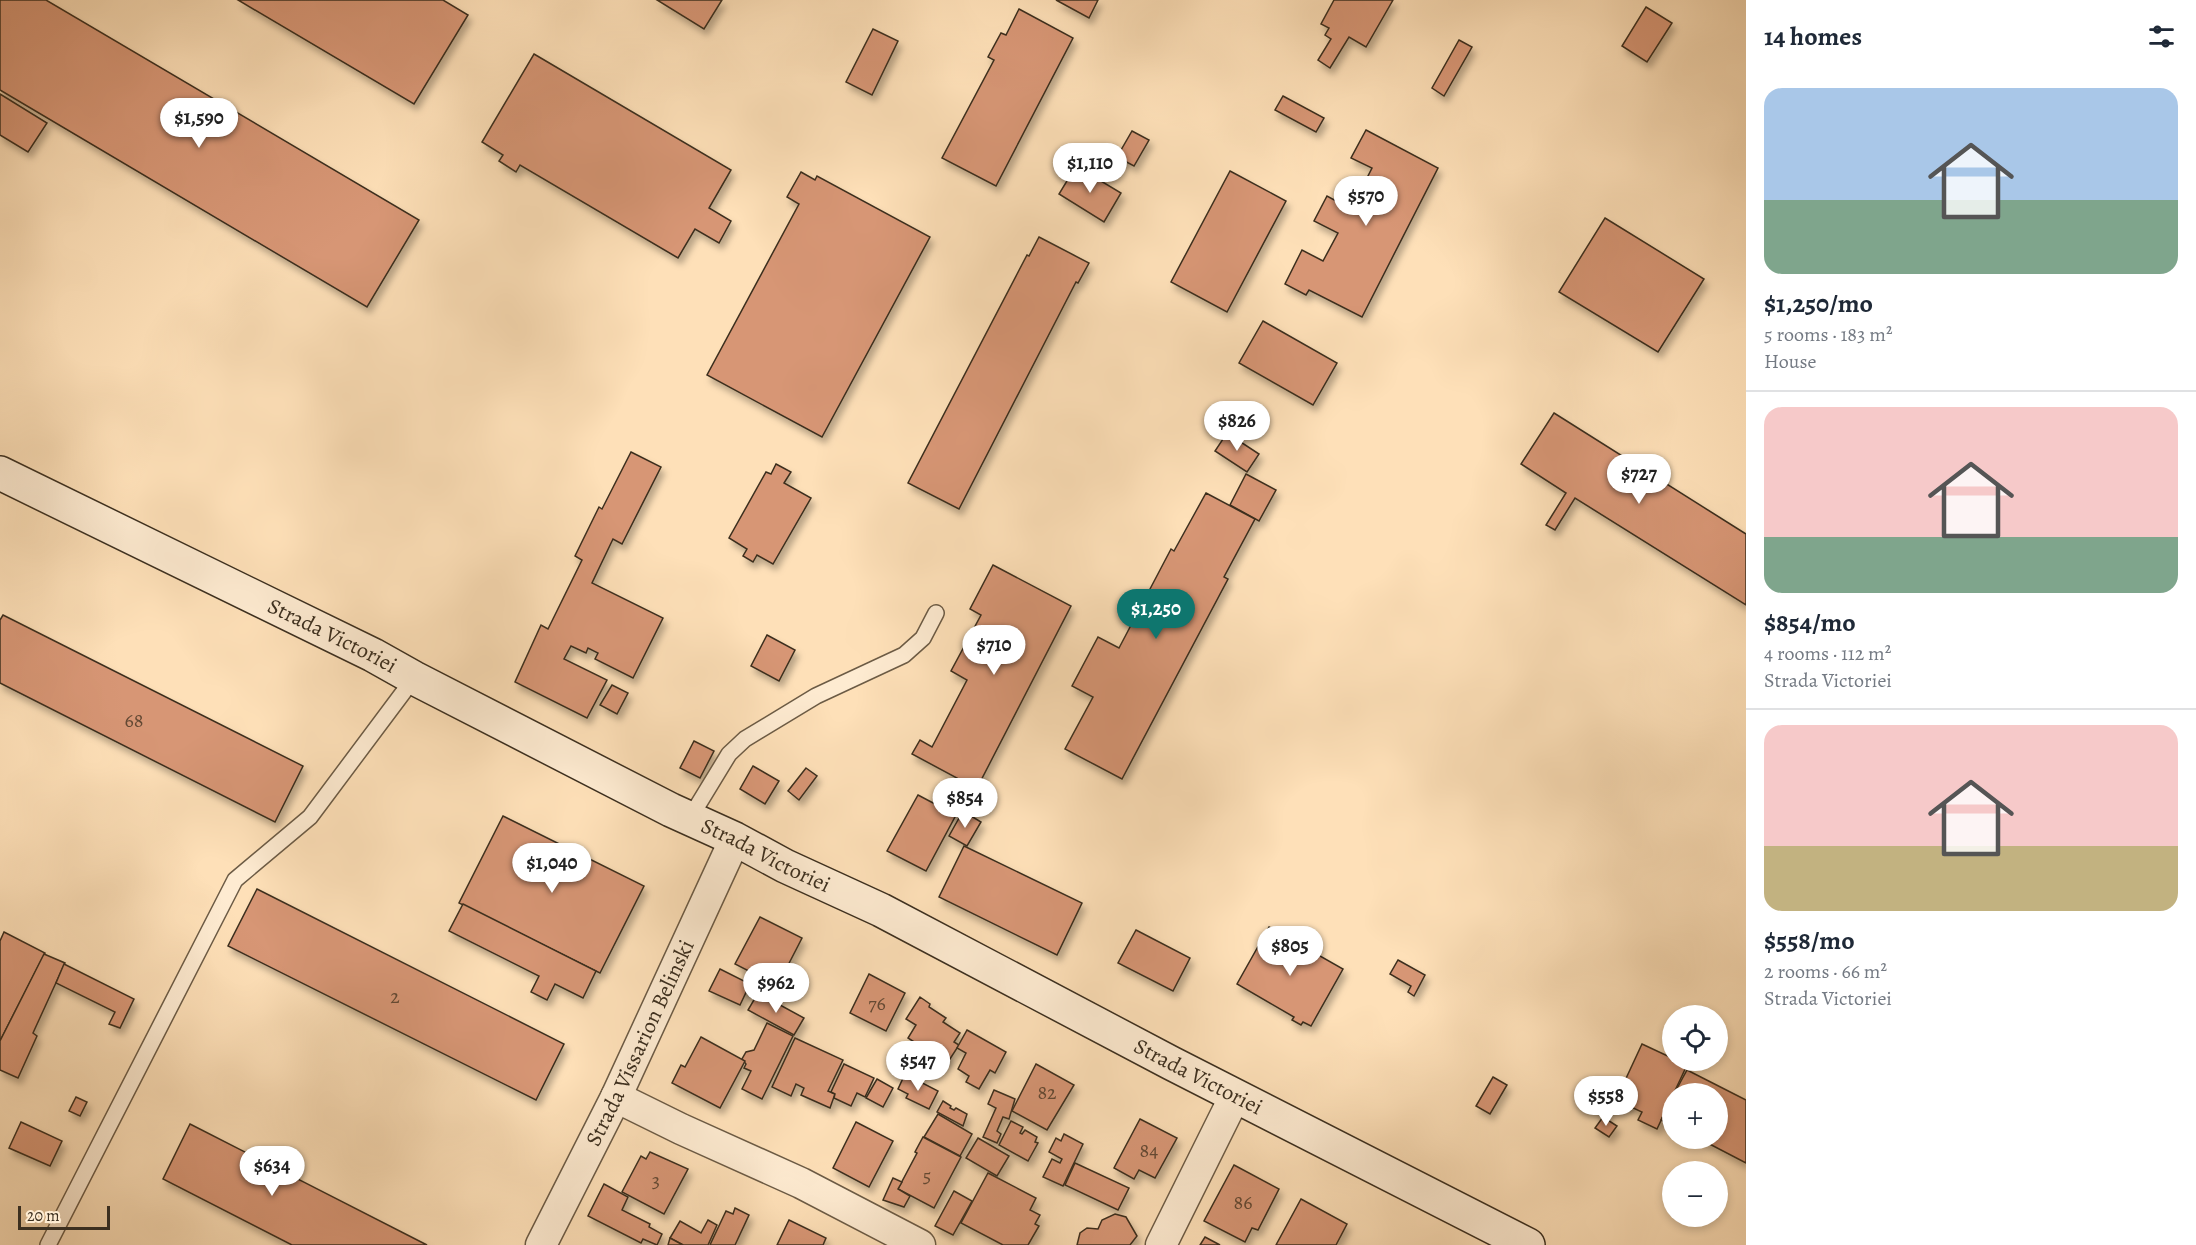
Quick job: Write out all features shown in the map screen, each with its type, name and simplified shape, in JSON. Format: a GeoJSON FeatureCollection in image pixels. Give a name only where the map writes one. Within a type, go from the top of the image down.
{"type":"FeatureCollection","features":[{"type":"Feature","properties":{"kind":"street","name":"Strada Victoriei"},"geometry":{"type":"LineString","coordinates":[[0,473],[373,655],[785,866],[881,910],[1235,1096],[1528,1245]]}},
{"type":"Feature","properties":{"kind":"street","name":"Strada Vissarion Belinski"},"geometry":{"type":"LineString","coordinates":[[541,1245],[616,1097],[735,839]]}},
{"type":"Feature","properties":{"kind":"street"},"geometry":{"type":"LineString","coordinates":[[1161,1245],[1235,1096]]}},
{"type":"Feature","properties":{"kind":"street"},"geometry":{"type":"LineString","coordinates":[[616,1097],[801,1183],[873,1235],[920,1245]]}},
{"type":"Feature","properties":{"kind":"lane"},"geometry":{"type":"LineString","coordinates":[[690,818],[729,754],[745,739],[816,696],[904,655],[923,638],[936,614]]}},
{"type":"Feature","properties":{"kind":"lane"},"geometry":{"type":"LineString","coordinates":[[48,1245],[235,880],[310,817],[414,678]]}},
{"type":"Feature","properties":{"kind":"building"},"geometry":{"type":"Polygon","coordinates":[[[0,0],[46,0],[419,220],[367,307],[0,90],[0,0]]]}},
{"type":"Feature","properties":{"kind":"building"},"geometry":{"type":"Polygon","coordinates":[[[238,0],[443,0],[468,15],[414,104],[238,0]]]}},
{"type":"Feature","properties":{"kind":"building"},"geometry":{"type":"Polygon","coordinates":[[[657,0],[722,0],[704,29],[657,0]]]}},
{"type":"Feature","properties":{"kind":"building"},"geometry":{"type":"Polygon","coordinates":[[[1056,0],[1098,0],[1089,18],[1056,0]]]}},
{"type":"Feature","properties":{"kind":"building"},"geometry":{"type":"Polygon","coordinates":[[[1334,0],[1393,0],[1366,47],[1349,37],[1330,68],[1318,60],[1331,39],[1325,35],[1329,28],[1321,24],[1334,0]]]}},
{"type":"Feature","properties":{"kind":"building"},"geometry":{"type":"Polygon","coordinates":[[[1646,7],[1672,23],[1647,62],[1622,46],[1646,7]]]}},
{"type":"Feature","properties":{"kind":"building"},"geometry":{"type":"Polygon","coordinates":[[[1019,9],[1073,38],[996,186],[942,158],[994,60],[988,57],[1001,33],[1006,35],[1019,9]]]}},
{"type":"Feature","properties":{"kind":"building"},"geometry":{"type":"Polygon","coordinates":[[[873,29],[898,41],[872,95],[846,82],[873,29]]]}},
{"type":"Feature","properties":{"kind":"building"},"geometry":{"type":"Polygon","coordinates":[[[1459,40],[1472,47],[1444,96],[1432,88],[1459,40]]]}},
{"type":"Feature","properties":{"kind":"building"},"geometry":{"type":"Polygon","coordinates":[[[534,54],[731,170],[709,208],[731,221],[719,243],[695,229],[678,258],[520,165],[516,172],[499,161],[503,155],[482,142],[534,54]]]}},
{"type":"Feature","properties":{"kind":"building"},"geometry":{"type":"Polygon","coordinates":[[[0,94],[47,123],[28,152],[0,135],[0,94]]]}},
{"type":"Feature","properties":{"kind":"building"},"geometry":{"type":"Polygon","coordinates":[[[1283,96],[1324,118],[1316,132],[1275,110],[1283,96]]]}},
{"type":"Feature","properties":{"kind":"building"},"geometry":{"type":"Polygon","coordinates":[[[1366,130],[1438,168],[1362,317],[1309,290],[1306,295],[1285,284],[1302,250],[1323,261],[1338,233],[1314,221],[1327,196],[1351,209],[1372,168],[1351,158],[1366,130]]]}},
{"type":"Feature","properties":{"kind":"building"},"geometry":{"type":"Polygon","coordinates":[[[1132,131],[1149,140],[1134,166],[1117,157],[1132,131]]]}},
{"type":"Feature","properties":{"kind":"building"},"geometry":{"type":"Polygon","coordinates":[[[1076,166],[1121,193],[1104,222],[1059,194],[1076,166]]]}},
{"type":"Feature","properties":{"kind":"building"},"geometry":{"type":"Polygon","coordinates":[[[1230,171],[1286,201],[1227,312],[1171,282],[1230,171]]]}},
{"type":"Feature","properties":{"kind":"building"},"geometry":{"type":"Polygon","coordinates":[[[801,172],[815,180],[817,176],[930,237],[822,437],[707,375],[799,204],[787,197],[801,172]]]}},
{"type":"Feature","properties":{"kind":"building"},"geometry":{"type":"Polygon","coordinates":[[[1605,218],[1704,279],[1658,352],[1559,292],[1605,218]]]}},
{"type":"Feature","properties":{"kind":"building"},"geometry":{"type":"Polygon","coordinates":[[[1039,237],[1089,263],[1078,283],[1076,282],[959,509],[908,483],[1027,255],[1029,256],[1039,237]]]}},
{"type":"Feature","properties":{"kind":"building"},"geometry":{"type":"Polygon","coordinates":[[[1263,321],[1337,363],[1313,405],[1239,363],[1263,321]]]}},
{"type":"Feature","properties":{"kind":"building"},"geometry":{"type":"Polygon","coordinates":[[[1554,413],[1746,534],[1746,605],[1575,498],[1555,530],[1546,525],[1566,493],[1521,464],[1554,413]]]}},
{"type":"Feature","properties":{"kind":"building"},"geometry":{"type":"Polygon","coordinates":[[[1227,433],[1259,454],[1247,472],[1215,451],[1227,433]]]}},
{"type":"Feature","properties":{"kind":"building"},"geometry":{"type":"Polygon","coordinates":[[[631,452],[661,467],[622,544],[613,539],[592,583],[663,618],[633,678],[595,659],[598,653],[588,648],[586,653],[571,646],[564,659],[607,680],[587,718],[515,682],[541,625],[548,629],[582,560],[575,556],[599,507],[602,509],[631,452]]]}},
{"type":"Feature","properties":{"kind":"building"},"geometry":{"type":"Polygon","coordinates":[[[776,464],[791,472],[784,483],[811,498],[773,564],[757,555],[753,562],[743,556],[747,549],[729,538],[766,472],[771,474],[776,464]]]}},
{"type":"Feature","properties":{"kind":"building"},"geometry":{"type":"Polygon","coordinates":[[[1246,474],[1276,490],[1259,521],[1230,505],[1246,474]]]}},
{"type":"Feature","properties":{"kind":"building"},"geometry":{"type":"Polygon","coordinates":[[[1206,493],[1255,519],[1224,577],[1228,579],[1122,779],[1065,749],[1093,697],[1072,686],[1098,637],[1119,648],[1171,549],[1174,551],[1206,493]]]}},
{"type":"Feature","properties":{"kind":"building"},"geometry":{"type":"Polygon","coordinates":[[[993,565],[1071,606],[977,788],[974,787],[966,803],[949,795],[957,778],[912,754],[920,740],[932,747],[967,680],[951,671],[981,615],[970,609],[993,565]]]}},
{"type":"Feature","properties":{"kind":"building"},"geometry":{"type":"Polygon","coordinates":[[[3,615],[303,766],[275,822],[0,683],[0,620],[3,615]]]}},
{"type":"Feature","properties":{"kind":"building"},"geometry":{"type":"Polygon","coordinates":[[[767,635],[795,650],[779,681],[751,666],[767,635]]]}},
{"type":"Feature","properties":{"kind":"building"},"geometry":{"type":"Polygon","coordinates":[[[612,685],[628,693],[617,714],[600,705],[612,685]]]}},
{"type":"Feature","properties":{"kind":"building"},"geometry":{"type":"Polygon","coordinates":[[[694,741],[714,751],[700,778],[680,768],[694,741]]]}},
{"type":"Feature","properties":{"kind":"building"},"geometry":{"type":"Polygon","coordinates":[[[753,766],[779,781],[765,804],[740,789],[753,766]]]}},
{"type":"Feature","properties":{"kind":"building"},"geometry":{"type":"Polygon","coordinates":[[[806,768],[817,776],[799,800],[788,791],[806,768]]]}},
{"type":"Feature","properties":{"kind":"building"},"geometry":{"type":"Polygon","coordinates":[[[918,795],[956,815],[926,871],[887,851],[918,795]]]}},
{"type":"Feature","properties":{"kind":"building"},"geometry":{"type":"Polygon","coordinates":[[[963,811],[981,822],[967,846],[949,836],[963,811]]]}},
{"type":"Feature","properties":{"kind":"building"},"geometry":{"type":"Polygon","coordinates":[[[503,816],[644,886],[600,973],[459,903],[503,816]]]}},
{"type":"Feature","properties":{"kind":"building"},"geometry":{"type":"Polygon","coordinates":[[[964,846],[1082,903],[1057,955],[939,897],[964,846]]]}},
{"type":"Feature","properties":{"kind":"building"},"geometry":{"type":"Polygon","coordinates":[[[257,889],[564,1044],[536,1100],[228,946],[257,889]]]}},
{"type":"Feature","properties":{"kind":"building"},"geometry":{"type":"Polygon","coordinates":[[[463,904],[596,971],[583,998],[555,984],[547,1000],[531,992],[539,976],[449,931],[463,904]]]}},
{"type":"Feature","properties":{"kind":"building"},"geometry":{"type":"Polygon","coordinates":[[[760,917],[802,938],[783,975],[786,976],[780,987],[735,964],[760,917]]]}},
{"type":"Feature","properties":{"kind":"building"},"geometry":{"type":"Polygon","coordinates":[[[1269,927],[1343,969],[1311,1026],[1303,1022],[1301,1025],[1292,1020],[1294,1017],[1237,984],[1269,927]]]}},
{"type":"Feature","properties":{"kind":"building"},"geometry":{"type":"Polygon","coordinates":[[[1136,930],[1190,958],[1173,991],[1118,963],[1136,930]]]}},
{"type":"Feature","properties":{"kind":"building"},"geometry":{"type":"Polygon","coordinates":[[[4,932],[45,953],[0,1041],[0,941],[4,932]]]}},
{"type":"Feature","properties":{"kind":"building"},"geometry":{"type":"Polygon","coordinates":[[[44,954],[65,963],[33,1033],[37,1036],[18,1078],[0,1070],[0,1041],[44,954]]]}},
{"type":"Feature","properties":{"kind":"building"},"geometry":{"type":"Polygon","coordinates":[[[1398,960],[1425,975],[1414,996],[1408,992],[1411,986],[1390,974],[1398,960]]]}},
{"type":"Feature","properties":{"kind":"building"},"geometry":{"type":"Polygon","coordinates":[[[64,964],[134,999],[120,1028],[109,1024],[115,1012],[56,983],[64,964]]]}},
{"type":"Feature","properties":{"kind":"building"},"geometry":{"type":"Polygon","coordinates":[[[720,969],[750,984],[740,1005],[709,991],[720,969]]]}},
{"type":"Feature","properties":{"kind":"building"},"geometry":{"type":"Polygon","coordinates":[[[869,974],[905,993],[886,1031],[850,1013],[869,974]]]}},
{"type":"Feature","properties":{"kind":"building"},"geometry":{"type":"Polygon","coordinates":[[[758,993],[804,1018],[794,1035],[748,1010],[758,993]]]}},
{"type":"Feature","properties":{"kind":"building"},"geometry":{"type":"Polygon","coordinates":[[[920,997],[930,1004],[929,1007],[946,1018],[943,1022],[960,1033],[954,1042],[959,1045],[948,1062],[944,1060],[941,1066],[928,1058],[931,1053],[908,1038],[916,1025],[906,1019],[920,997]]]}},
{"type":"Feature","properties":{"kind":"building"},"geometry":{"type":"Polygon","coordinates":[[[767,1023],[793,1036],[762,1099],[742,1089],[751,1071],[744,1068],[746,1064],[742,1059],[746,1052],[754,1050],[767,1023]]]}},
{"type":"Feature","properties":{"kind":"building"},"geometry":{"type":"Polygon","coordinates":[[[967,1030],[1006,1052],[995,1073],[990,1070],[979,1089],[966,1082],[969,1076],[958,1069],[966,1053],[957,1048],[967,1030]]]}},
{"type":"Feature","properties":{"kind":"building"},"geometry":{"type":"Polygon","coordinates":[[[701,1037],[745,1061],[720,1108],[672,1083],[681,1065],[685,1067],[701,1037]]]}},
{"type":"Feature","properties":{"kind":"building"},"geometry":{"type":"Polygon","coordinates":[[[795,1038],[843,1060],[828,1091],[835,1094],[830,1108],[801,1095],[804,1088],[796,1084],[791,1096],[772,1087],[795,1038]]]}},
{"type":"Feature","properties":{"kind":"building"},"geometry":{"type":"Polygon","coordinates":[[[1642,1044],[1662,1053],[1662,1071],[1684,1071],[1679,1083],[1662,1083],[1662,1118],[1657,1129],[1638,1120],[1642,1112],[1616,1100],[1642,1044]]]}},
{"type":"Feature","properties":{"kind":"building"},"geometry":{"type":"Polygon","coordinates":[[[844,1064],[874,1078],[865,1097],[857,1093],[851,1106],[834,1098],[835,1094],[831,1092],[844,1064]]]}},
{"type":"Feature","properties":{"kind":"building"},"geometry":{"type":"Polygon","coordinates":[[[1036,1064],[1074,1085],[1047,1130],[1012,1111],[1036,1064]]]}},
{"type":"Feature","properties":{"kind":"building"},"geometry":{"type":"Polygon","coordinates":[[[1686,1071],[1689,1071],[1713,1083],[1680,1083],[1686,1071]]]}},
{"type":"Feature","properties":{"kind":"building"},"geometry":{"type":"Polygon","coordinates":[[[905,1074],[938,1091],[929,1109],[906,1098],[908,1094],[898,1089],[905,1074]]]}},
{"type":"Feature","properties":{"kind":"building"},"geometry":{"type":"Polygon","coordinates":[[[1493,1077],[1507,1085],[1490,1114],[1476,1106],[1493,1077]]]}},
{"type":"Feature","properties":{"kind":"building"},"geometry":{"type":"Polygon","coordinates":[[[877,1079],[893,1088],[883,1107],[866,1098],[877,1079]]]}},
{"type":"Feature","properties":{"kind":"building"},"geometry":{"type":"Polygon","coordinates":[[[994,1090],[1015,1099],[1009,1119],[1003,1117],[997,1131],[1001,1134],[997,1143],[983,1137],[996,1108],[988,1104],[994,1090]]]}},
{"type":"Feature","properties":{"kind":"building"},"geometry":{"type":"Polygon","coordinates":[[[1728,1091],[1746,1100],[1746,1163],[1719,1149],[1728,1149],[1728,1091]]]}},
{"type":"Feature","properties":{"kind":"building"},"geometry":{"type":"Polygon","coordinates":[[[76,1097],[87,1102],[80,1116],[69,1111],[76,1097]]]}},
{"type":"Feature","properties":{"kind":"building"},"geometry":{"type":"Polygon","coordinates":[[[943,1101],[951,1106],[950,1108],[954,1110],[956,1108],[967,1114],[963,1126],[937,1112],[943,1101]]]}},
{"type":"Feature","properties":{"kind":"building"},"geometry":{"type":"Polygon","coordinates":[[[938,1114],[972,1134],[960,1156],[924,1137],[938,1114]]]}},
{"type":"Feature","properties":{"kind":"building"},"geometry":{"type":"Polygon","coordinates":[[[1603,1117],[1617,1126],[1609,1137],[1595,1128],[1603,1117]]]}},
{"type":"Feature","properties":{"kind":"building"},"geometry":{"type":"Polygon","coordinates":[[[1140,1119],[1177,1138],[1155,1178],[1139,1170],[1134,1179],[1114,1168],[1140,1119]]]}},
{"type":"Feature","properties":{"kind":"building"},"geometry":{"type":"Polygon","coordinates":[[[1011,1121],[1023,1127],[1020,1133],[1022,1134],[1025,1130],[1037,1137],[1035,1142],[1038,1143],[1028,1161],[999,1145],[1011,1121]]]}},
{"type":"Feature","properties":{"kind":"building"},"geometry":{"type":"Polygon","coordinates":[[[21,1122],[62,1141],[50,1166],[9,1148],[21,1122]]]}},
{"type":"Feature","properties":{"kind":"building"},"geometry":{"type":"Polygon","coordinates":[[[856,1122],[893,1141],[869,1187],[833,1168],[856,1122]]]}},
{"type":"Feature","properties":{"kind":"building"},"geometry":{"type":"Polygon","coordinates":[[[190,1124],[427,1245],[292,1245],[163,1179],[190,1124]]]}},
{"type":"Feature","properties":{"kind":"building"},"geometry":{"type":"Polygon","coordinates":[[[1064,1134],[1083,1144],[1063,1186],[1043,1177],[1052,1159],[1060,1163],[1062,1159],[1049,1152],[1056,1138],[1061,1141],[1064,1134]]]}},
{"type":"Feature","properties":{"kind":"building"},"geometry":{"type":"Polygon","coordinates":[[[923,1137],[961,1157],[934,1208],[898,1189],[923,1137]]]}},
{"type":"Feature","properties":{"kind":"building"},"geometry":{"type":"Polygon","coordinates":[[[978,1138],[1009,1156],[997,1176],[966,1158],[978,1138]]]}},
{"type":"Feature","properties":{"kind":"building"},"geometry":{"type":"Polygon","coordinates":[[[650,1152],[688,1169],[664,1214],[622,1192],[641,1156],[646,1159],[650,1152]]]}},
{"type":"Feature","properties":{"kind":"building"},"geometry":{"type":"Polygon","coordinates":[[[1075,1163],[1129,1188],[1118,1210],[1065,1185],[1075,1163]]]}},
{"type":"Feature","properties":{"kind":"building"},"geometry":{"type":"Polygon","coordinates":[[[1234,1165],[1279,1189],[1258,1230],[1252,1228],[1245,1242],[1204,1221],[1234,1165]]]}},
{"type":"Feature","properties":{"kind":"building"},"geometry":{"type":"Polygon","coordinates":[[[988,1173],[1036,1198],[1030,1210],[1040,1215],[1035,1224],[1039,1226],[1028,1245],[1003,1245],[961,1223],[988,1173]]]}},
{"type":"Feature","properties":{"kind":"building"},"geometry":{"type":"Polygon","coordinates":[[[893,1178],[902,1182],[898,1189],[910,1196],[904,1207],[883,1200],[893,1178]]]}},
{"type":"Feature","properties":{"kind":"building"},"geometry":{"type":"Polygon","coordinates":[[[604,1184],[628,1197],[622,1210],[650,1224],[649,1227],[662,1234],[657,1245],[643,1239],[641,1243],[588,1216],[604,1184]]]}},
{"type":"Feature","properties":{"kind":"building"},"geometry":{"type":"Polygon","coordinates":[[[954,1191],[972,1201],[953,1235],[935,1226],[954,1191]]]}},
{"type":"Feature","properties":{"kind":"building"},"geometry":{"type":"Polygon","coordinates":[[[1301,1199],[1347,1224],[1336,1245],[1276,1245],[1301,1199]]]}},
{"type":"Feature","properties":{"kind":"building"},"geometry":{"type":"Polygon","coordinates":[[[735,1208],[749,1215],[735,1245],[710,1245],[726,1211],[733,1214],[735,1208]]]}},
{"type":"Feature","properties":{"kind":"building"},"geometry":{"type":"Polygon","coordinates":[[[1115,1214],[1126,1217],[1137,1236],[1130,1245],[1077,1245],[1080,1233],[1087,1228],[1098,1229],[1102,1220],[1115,1214]]]}},
{"type":"Feature","properties":{"kind":"building"},"geometry":{"type":"Polygon","coordinates":[[[708,1220],[717,1225],[708,1245],[683,1245],[670,1238],[680,1221],[701,1233],[708,1220]]]}},
{"type":"Feature","properties":{"kind":"building"},"geometry":{"type":"Polygon","coordinates":[[[789,1220],[826,1238],[823,1245],[777,1245],[789,1220]]]}},
{"type":"Feature","properties":{"kind":"building"},"geometry":{"type":"Polygon","coordinates":[[[1205,1237],[1220,1245],[1200,1245],[1205,1237]]]}},
{"type":"Feature","properties":{"kind":"building"},"geometry":{"type":"Polygon","coordinates":[[[670,1238],[683,1245],[668,1245],[670,1238]]]}}]}
